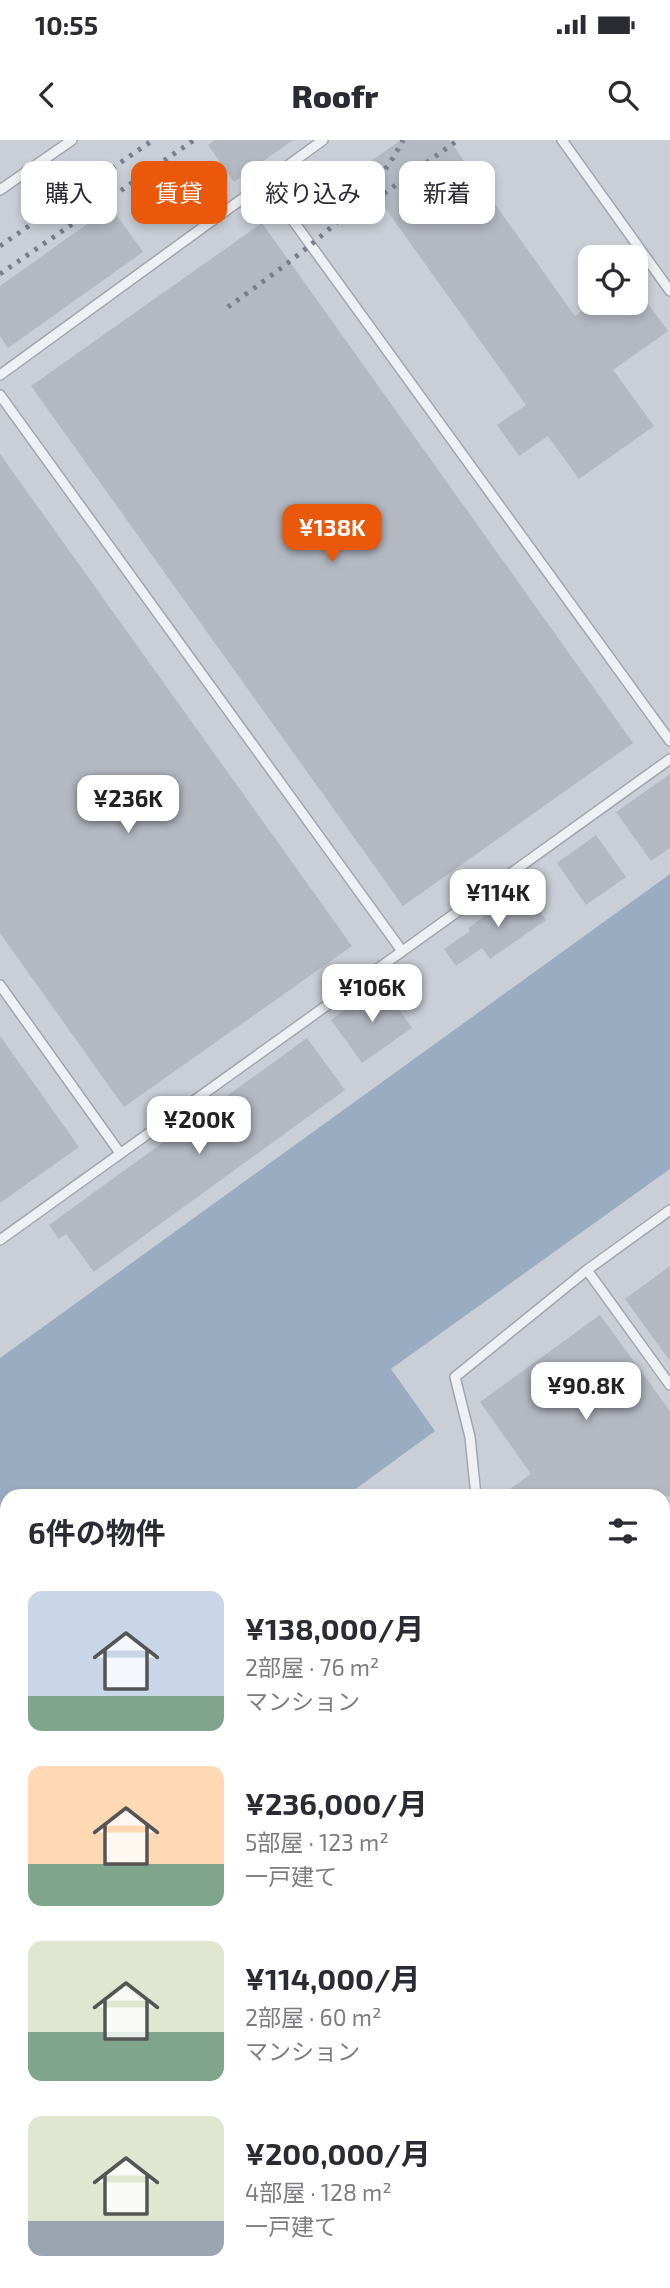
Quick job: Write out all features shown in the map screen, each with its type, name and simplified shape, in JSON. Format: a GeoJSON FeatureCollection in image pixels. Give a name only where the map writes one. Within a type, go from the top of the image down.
{"type":"FeatureCollection","features":[{"type":"Feature","properties":{"kind":"lane"},"geometry":{"type":"LineString","coordinates":[[0,190],[72,140]]}},
{"type":"Feature","properties":{"kind":"lane"},"geometry":{"type":"LineString","coordinates":[[294,161],[323,140]]}},
{"type":"Feature","properties":{"kind":"lane"},"geometry":{"type":"LineString","coordinates":[[562,140],[670,291]]}},
{"type":"Feature","properties":{"kind":"lane"},"geometry":{"type":"LineString","coordinates":[[0,375],[241,199]]}},
{"type":"Feature","properties":{"kind":"lane"},"geometry":{"type":"LineString","coordinates":[[295,224],[670,741]]}},
{"type":"Feature","properties":{"kind":"lane"},"geometry":{"type":"LineString","coordinates":[[0,395],[402,951]]}},
{"type":"Feature","properties":{"kind":"lane"},"geometry":{"type":"LineString","coordinates":[[0,1240],[670,759]]}},
{"type":"Feature","properties":{"kind":"lane"},"geometry":{"type":"LineString","coordinates":[[0,985],[120,1153]]}},
{"type":"Feature","properties":{"kind":"lane"},"geometry":{"type":"LineString","coordinates":[[474,1489],[470,1437],[456,1377],[586,1270],[670,1210]]}},
{"type":"Feature","properties":{"kind":"lane"},"geometry":{"type":"LineString","coordinates":[[586,1270],[670,1385]]}},
{"type":"Feature","properties":{"kind":"shaded area"},"geometry":{"type":"Polygon","coordinates":[[[0,140],[670,140],[670,874],[0,1358],[0,140]]]}},
{"type":"Feature","properties":{"kind":"shaded area"},"geometry":{"type":"Polygon","coordinates":[[[670,1169],[670,1489],[348,1489],[390,1370],[670,1169]]]}},
{"type":"Feature","properties":{"kind":"water"},"geometry":{"type":"Polygon","coordinates":[[[670,874],[670,1169],[391,1369],[435,1431],[356,1489],[0,1489],[0,1358],[670,874]]]}},
{"type":"Feature","properties":{"kind":"building"},"geometry":{"type":"Polygon","coordinates":[[[215,140],[293,140],[264,161],[241,161],[241,177],[234,182],[227,172],[227,161],[219,161],[208,145],[215,140]]]}},
{"type":"Feature","properties":{"kind":"building"},"geometry":{"type":"Polygon","coordinates":[[[401,140],[449,140],[464,161],[399,161],[399,224],[495,224],[495,204],[575,316],[578,314],[648,315],[648,304],[668,331],[613,370],[654,426],[579,479],[548,436],[519,456],[497,425],[526,405],[385,208],[385,161],[371,161],[401,140]]]}},
{"type":"Feature","properties":{"kind":"building"},"geometry":{"type":"Polygon","coordinates":[[[117,215],[143,252],[8,348],[0,336],[0,286],[87,224],[117,224],[117,215]]]}},
{"type":"Feature","properties":{"kind":"building"},"geometry":{"type":"Polygon","coordinates":[[[263,224],[633,743],[403,906],[31,386],[263,224]]]}},
{"type":"Feature","properties":{"kind":"building"},"geometry":{"type":"Polygon","coordinates":[[[0,454],[352,946],[124,1107],[0,933],[0,454]]]}},
{"type":"Feature","properties":{"kind":"building"},"geometry":{"type":"Polygon","coordinates":[[[670,774],[670,848],[651,861],[616,812],[670,774]]]}},
{"type":"Feature","properties":{"kind":"building"},"geometry":{"type":"Polygon","coordinates":[[[596,835],[626,877],[586,905],[557,863],[596,835]]]}},
{"type":"Feature","properties":{"kind":"building"},"geometry":{"type":"Polygon","coordinates":[[[523,888],[546,920],[490,959],[482,948],[456,966],[444,949],[523,888]]]}},
{"type":"Feature","properties":{"kind":"building"},"geometry":{"type":"Polygon","coordinates":[[[381,984],[412,1028],[362,1063],[331,1020],[381,984]]]}},
{"type":"Feature","properties":{"kind":"building"},"geometry":{"type":"Polygon","coordinates":[[[0,1036],[79,1147],[0,1203],[0,1036]]]}},
{"type":"Feature","properties":{"kind":"building"},"geometry":{"type":"Polygon","coordinates":[[[307,1038],[345,1090],[94,1272],[66,1234],[59,1239],[49,1225],[307,1038]]]}},
{"type":"Feature","properties":{"kind":"building"},"geometry":{"type":"Polygon","coordinates":[[[670,1266],[670,1361],[625,1299],[670,1266]]]}},
{"type":"Feature","properties":{"kind":"building"},"geometry":{"type":"Polygon","coordinates":[[[600,1315],[670,1411],[670,1489],[510,1489],[531,1474],[480,1402],[600,1315]]]}},
{"type":"Feature","properties":{"kind":"railway"},"geometry":{"type":"LineString","coordinates":[[0,246],[153,140]]}},
{"type":"Feature","properties":{"kind":"railway"},"geometry":{"type":"LineString","coordinates":[[0,274],[194,140]]}},
{"type":"Feature","properties":{"kind":"railway"},"geometry":{"type":"LineString","coordinates":[[228,307],[301,253],[349,211],[388,165],[403,140]]}},
{"type":"Feature","properties":{"kind":"railway"},"geometry":{"type":"LineString","coordinates":[[385,193],[458,140]]}}]}
